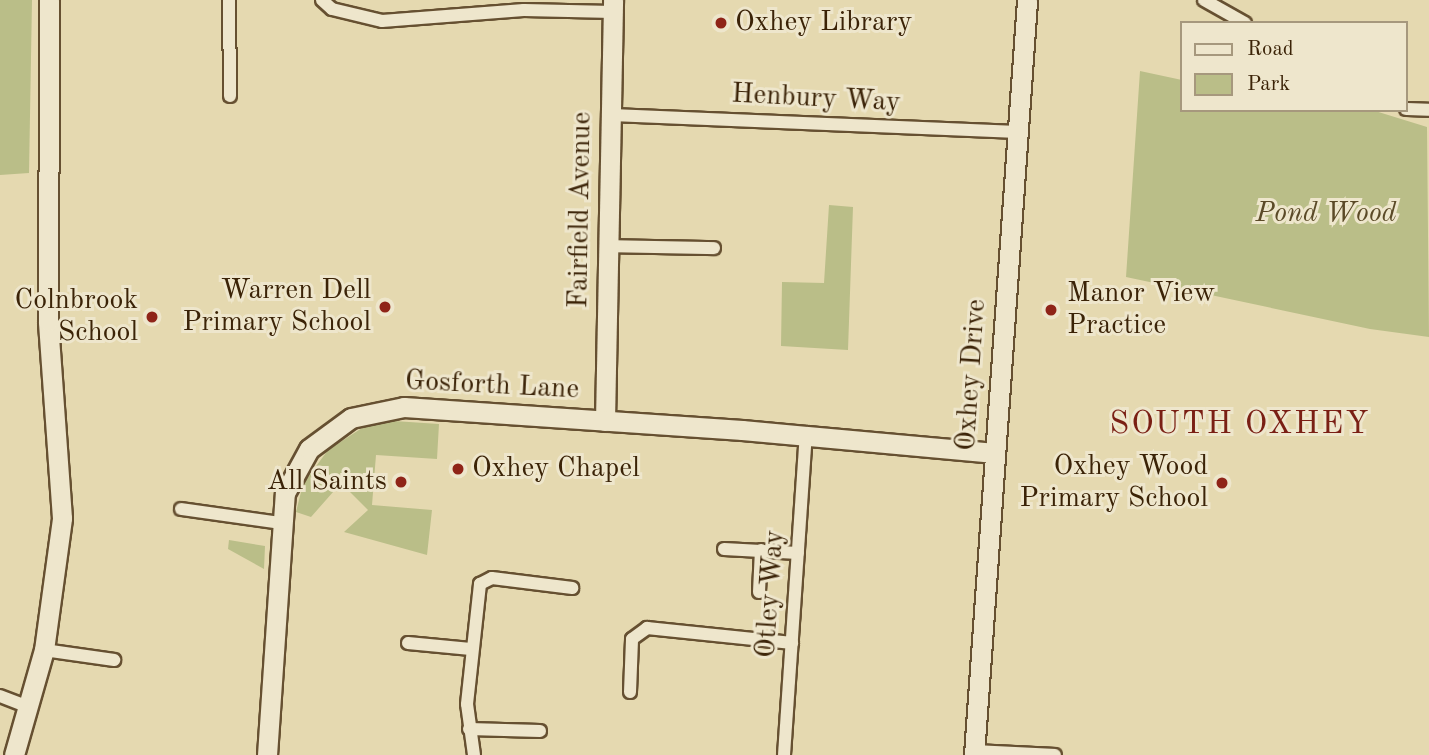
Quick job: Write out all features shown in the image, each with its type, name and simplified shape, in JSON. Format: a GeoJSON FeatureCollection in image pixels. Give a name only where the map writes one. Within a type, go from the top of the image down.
{"type":"FeatureCollection","features":[{"type":"Feature","properties":{"kind":"street"},"geometry":{"type":"LineString","coordinates":[[14,755],[44,650],[62,518],[48,321],[49,0]]}},
{"type":"Feature","properties":{"kind":"street"},"geometry":{"type":"LineString","coordinates":[[229,0],[230,96]]}},
{"type":"Feature","properties":{"kind":"street"},"geometry":{"type":"LineString","coordinates":[[321,0],[332,9],[382,21],[613,6]]}},
{"type":"Feature","properties":{"kind":"street","name":"Oxhey Drive"},"geometry":{"type":"LineString","coordinates":[[974,753],[1027,0]]}},
{"type":"Feature","properties":{"kind":"street"},"geometry":{"type":"LineString","coordinates":[[1204,0],[1241,21]]}},
{"type":"Feature","properties":{"kind":"street","name":"Fairfield Avenue"},"geometry":{"type":"LineString","coordinates":[[605,421],[613,6]]}},
{"type":"Feature","properties":{"kind":"street"},"geometry":{"type":"LineString","coordinates":[[1408,109],[1429,110]]}},
{"type":"Feature","properties":{"kind":"street","name":"Henbury Way"},"geometry":{"type":"LineString","coordinates":[[612,115],[1018,132]]}},
{"type":"Feature","properties":{"kind":"street"},"geometry":{"type":"LineString","coordinates":[[608,246],[714,248]]}},
{"type":"Feature","properties":{"kind":"street","name":"Gosforth Lane"},"geometry":{"type":"LineString","coordinates":[[267,755],[285,493],[300,462],[330,430],[364,413],[404,407],[806,436],[995,453]]}},
{"type":"Feature","properties":{"kind":"street","name":"Otley Way"},"geometry":{"type":"LineString","coordinates":[[784,755],[806,436]]}},
{"type":"Feature","properties":{"kind":"street"},"geometry":{"type":"LineString","coordinates":[[181,509],[281,523]]}},
{"type":"Feature","properties":{"kind":"street"},"geometry":{"type":"LineString","coordinates":[[724,549],[799,553]]}},
{"type":"Feature","properties":{"kind":"street"},"geometry":{"type":"LineString","coordinates":[[759,592],[761,550]]}},
{"type":"Feature","properties":{"kind":"street"},"geometry":{"type":"LineString","coordinates":[[474,755],[469,729],[471,649],[478,593],[486,579],[572,588]]}},
{"type":"Feature","properties":{"kind":"street"},"geometry":{"type":"LineString","coordinates":[[631,692],[632,639],[648,628],[792,643]]}},
{"type":"Feature","properties":{"kind":"street"},"geometry":{"type":"LineString","coordinates":[[408,643],[471,649]]}},
{"type":"Feature","properties":{"kind":"street"},"geometry":{"type":"LineString","coordinates":[[44,650],[114,660]]}},
{"type":"Feature","properties":{"kind":"street"},"geometry":{"type":"LineString","coordinates":[[0,696],[29,707]]}},
{"type":"Feature","properties":{"kind":"street"},"geometry":{"type":"LineString","coordinates":[[469,729],[540,731]]}},
{"type":"Feature","properties":{"kind":"street"},"geometry":{"type":"LineString","coordinates":[[974,753],[1055,755]]}},
{"type":"Feature","properties":{"kind":"green space"},"geometry":{"type":"Polygon","coordinates":[[[0,0],[32,0],[29,173],[0,175],[0,0]]]}},
{"type":"Feature","properties":{"kind":"green space","name":"Pond Wood"},"geometry":{"type":"Polygon","coordinates":[[[1140,71],[1180,80],[1180,112],[1378,112],[1427,127],[1429,337],[1370,329],[1126,277],[1140,71]]]}},
{"type":"Feature","properties":{"kind":"green space"},"geometry":{"type":"Polygon","coordinates":[[[829,205],[853,207],[848,350],[781,346],[782,282],[824,283],[829,205]]]}},
{"type":"Feature","properties":{"kind":"green space"},"geometry":{"type":"Polygon","coordinates":[[[394,421],[439,424],[437,459],[376,455],[372,505],[432,510],[427,555],[344,532],[368,510],[341,483],[311,517],[296,512],[303,484],[328,450],[362,428],[394,421]]]}},
{"type":"Feature","properties":{"kind":"green space"},"geometry":{"type":"Polygon","coordinates":[[[229,540],[265,546],[264,569],[228,549],[229,540]]]}},
{"type":"Feature","properties":{"kind":"place","name":"Oxhey Library"},"geometry":{"type":"Point","coordinates":[721,23]}},
{"type":"Feature","properties":{"kind":"place","name":"Warren Dell Primary School"},"geometry":{"type":"Point","coordinates":[385,307]}},
{"type":"Feature","properties":{"kind":"place","name":"Manor View Practice"},"geometry":{"type":"Point","coordinates":[1051,310]}},
{"type":"Feature","properties":{"kind":"place","name":"Colnbrook School"},"geometry":{"type":"Point","coordinates":[152,317]}},
{"type":"Feature","properties":{"kind":"place","name":"Oxhey Chapel"},"geometry":{"type":"Point","coordinates":[458,469]}},
{"type":"Feature","properties":{"kind":"place","name":"All Saints"},"geometry":{"type":"Point","coordinates":[401,482]}},
{"type":"Feature","properties":{"kind":"place","name":"Oxhey Wood Primary School"},"geometry":{"type":"Point","coordinates":[1222,483]}},
{"type":"Feature","properties":{"kind":"district","name":"SOUTH OXHEY"},"geometry":{"type":"Point","coordinates":[1240,425]}}]}
